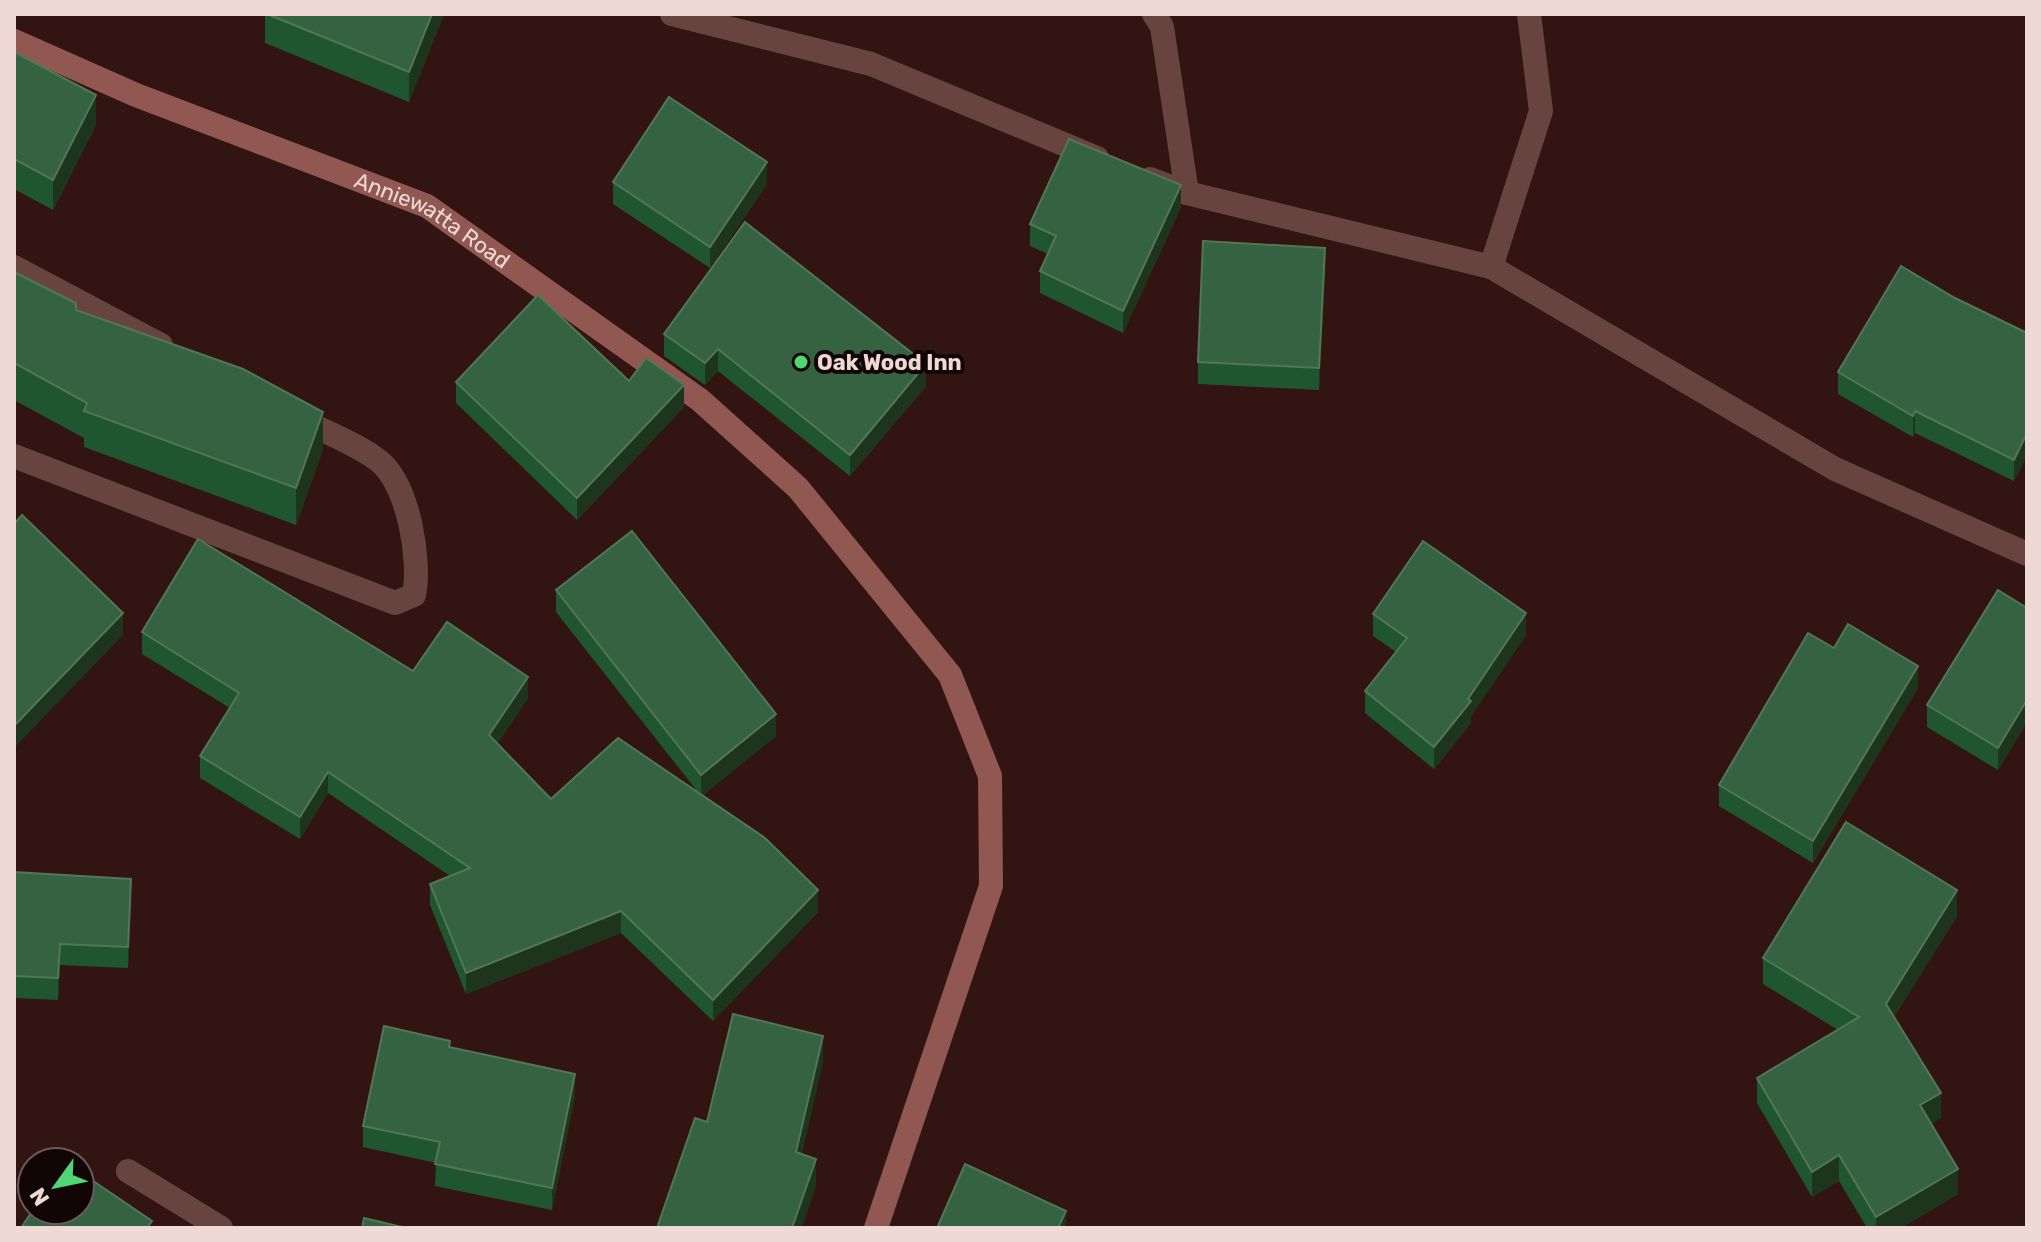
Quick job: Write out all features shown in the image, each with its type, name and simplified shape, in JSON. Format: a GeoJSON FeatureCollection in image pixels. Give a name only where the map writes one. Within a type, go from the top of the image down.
{"type":"FeatureCollection","features":[{"type":"Feature","properties":{"kind":"street"},"geometry":{"type":"LineString","coordinates":[[672,14],[871,64],[1187,193],[1491,267],[1835,469],[2027,554]]}},
{"type":"Feature","properties":{"kind":"street"},"geometry":{"type":"LineString","coordinates":[[1154,14],[1162,27],[1187,193]]}},
{"type":"Feature","properties":{"kind":"street"},"geometry":{"type":"LineString","coordinates":[[1491,267],[1541,111],[1529,14]]}},
{"type":"Feature","properties":{"kind":"street","name":"Anniewatta Road"},"geometry":{"type":"LineString","coordinates":[[14,41],[136,95],[427,206],[700,400],[798,488],[950,675],[990,776],[991,886],[876,1228]]}},
{"type":"Feature","properties":{"kind":"street"},"geometry":{"type":"LineString","coordinates":[[14,267],[183,357]]}},
{"type":"Feature","properties":{"kind":"street"},"geometry":{"type":"LineString","coordinates":[[14,456],[395,603],[414,595],[418,577],[406,504],[380,462],[282,409]]}},
{"type":"Feature","properties":{"kind":"street"},"geometry":{"type":"LineString","coordinates":[[128,1171],[221,1228]]}},
{"type":"Feature","properties":{"kind":"building"},"geometry":{"type":"Polygon","coordinates":[[[267,14],[432,14],[409,72],[267,14]]]}},
{"type":"Feature","properties":{"kind":"building"},"geometry":{"type":"Polygon","coordinates":[[[14,52],[96,95],[53,180],[14,159],[14,52]]]}},
{"type":"Feature","properties":{"kind":"building"},"geometry":{"type":"Polygon","coordinates":[[[669,97],[767,162],[710,247],[613,182],[669,97]]]}},
{"type":"Feature","properties":{"kind":"building"},"geometry":{"type":"Polygon","coordinates":[[[1069,139],[1181,185],[1123,311],[1040,271],[1056,236],[1030,224],[1069,139]]]}},
{"type":"Feature","properties":{"kind":"building","name":"Oak Wood Inn"},"geometry":{"type":"Polygon","coordinates":[[[745,222],[926,364],[850,455],[718,349],[705,363],[664,334],[745,222]]]}},
{"type":"Feature","properties":{"kind":"building"},"geometry":{"type":"Polygon","coordinates":[[[1203,241],[1325,248],[1319,368],[1198,362],[1203,241]]]}},
{"type":"Feature","properties":{"kind":"building"},"geometry":{"type":"Polygon","coordinates":[[[1901,266],[1955,298],[2027,333],[2027,433],[2014,460],[1915,411],[1913,416],[1838,372],[1901,266]]]}},
{"type":"Feature","properties":{"kind":"building"},"geometry":{"type":"Polygon","coordinates":[[[14,272],[76,303],[76,310],[243,369],[323,412],[296,488],[84,411],[87,403],[14,363],[14,272]]]}},
{"type":"Feature","properties":{"kind":"building"},"geometry":{"type":"Polygon","coordinates":[[[538,295],[629,381],[646,358],[684,385],[577,498],[456,382],[538,295]]]}},
{"type":"Feature","properties":{"kind":"building"},"geometry":{"type":"Polygon","coordinates":[[[22,515],[123,613],[14,726],[14,524],[22,515]]]}},
{"type":"Feature","properties":{"kind":"building"},"geometry":{"type":"Polygon","coordinates":[[[632,531],[776,714],[701,775],[556,590],[632,531]]]}},
{"type":"Feature","properties":{"kind":"building"},"geometry":{"type":"Polygon","coordinates":[[[198,539],[413,671],[447,622],[528,677],[489,735],[551,799],[618,738],[765,838],[818,890],[713,1000],[621,911],[466,973],[430,884],[470,868],[328,772],[300,817],[200,756],[239,693],[142,632],[198,539]]]}},
{"type":"Feature","properties":{"kind":"building"},"geometry":{"type":"Polygon","coordinates":[[[1423,541],[1526,613],[1468,699],[1471,701],[1434,747],[1365,691],[1407,638],[1373,614],[1423,541]]]}},
{"type":"Feature","properties":{"kind":"building"},"geometry":{"type":"Polygon","coordinates":[[[1998,590],[2027,608],[2027,700],[1998,748],[1927,705],[1998,590]]]}},
{"type":"Feature","properties":{"kind":"building"},"geometry":{"type":"Polygon","coordinates":[[[1848,624],[1918,666],[1813,841],[1719,785],[1808,633],[1834,648],[1848,624]]]}},
{"type":"Feature","properties":{"kind":"building"},"geometry":{"type":"Polygon","coordinates":[[[1846,822],[1957,890],[1886,1004],[1941,1093],[1920,1105],[1958,1169],[1876,1217],[1839,1155],[1812,1172],[1757,1078],[1859,1017],[1763,958],[1846,822]]]}},
{"type":"Feature","properties":{"kind":"building"},"geometry":{"type":"Polygon","coordinates":[[[14,872],[131,879],[128,947],[60,944],[58,978],[14,976],[14,872]]]}},
{"type":"Feature","properties":{"kind":"building"},"geometry":{"type":"Polygon","coordinates":[[[733,1014],[823,1036],[796,1152],[816,1159],[792,1228],[657,1228],[695,1118],[707,1122],[733,1014]]]}},
{"type":"Feature","properties":{"kind":"building"},"geometry":{"type":"Polygon","coordinates":[[[384,1026],[450,1041],[449,1047],[575,1074],[552,1188],[435,1164],[440,1142],[363,1126],[384,1026]]]}},
{"type":"Feature","properties":{"kind":"building"},"geometry":{"type":"Polygon","coordinates":[[[965,1164],[1066,1211],[1058,1228],[937,1228],[965,1164]]]}},
{"type":"Feature","properties":{"kind":"building"},"geometry":{"type":"Polygon","coordinates":[[[96,1183],[152,1221],[147,1228],[21,1228],[96,1226],[96,1183]]]}},
{"type":"Feature","properties":{"kind":"building"},"geometry":{"type":"Polygon","coordinates":[[[364,1218],[406,1228],[362,1228],[364,1218]]]}},
{"type":"Feature","properties":{"kind":"place","name":"Oak Wood Inn"},"geometry":{"type":"Point","coordinates":[801,362]}}]}
